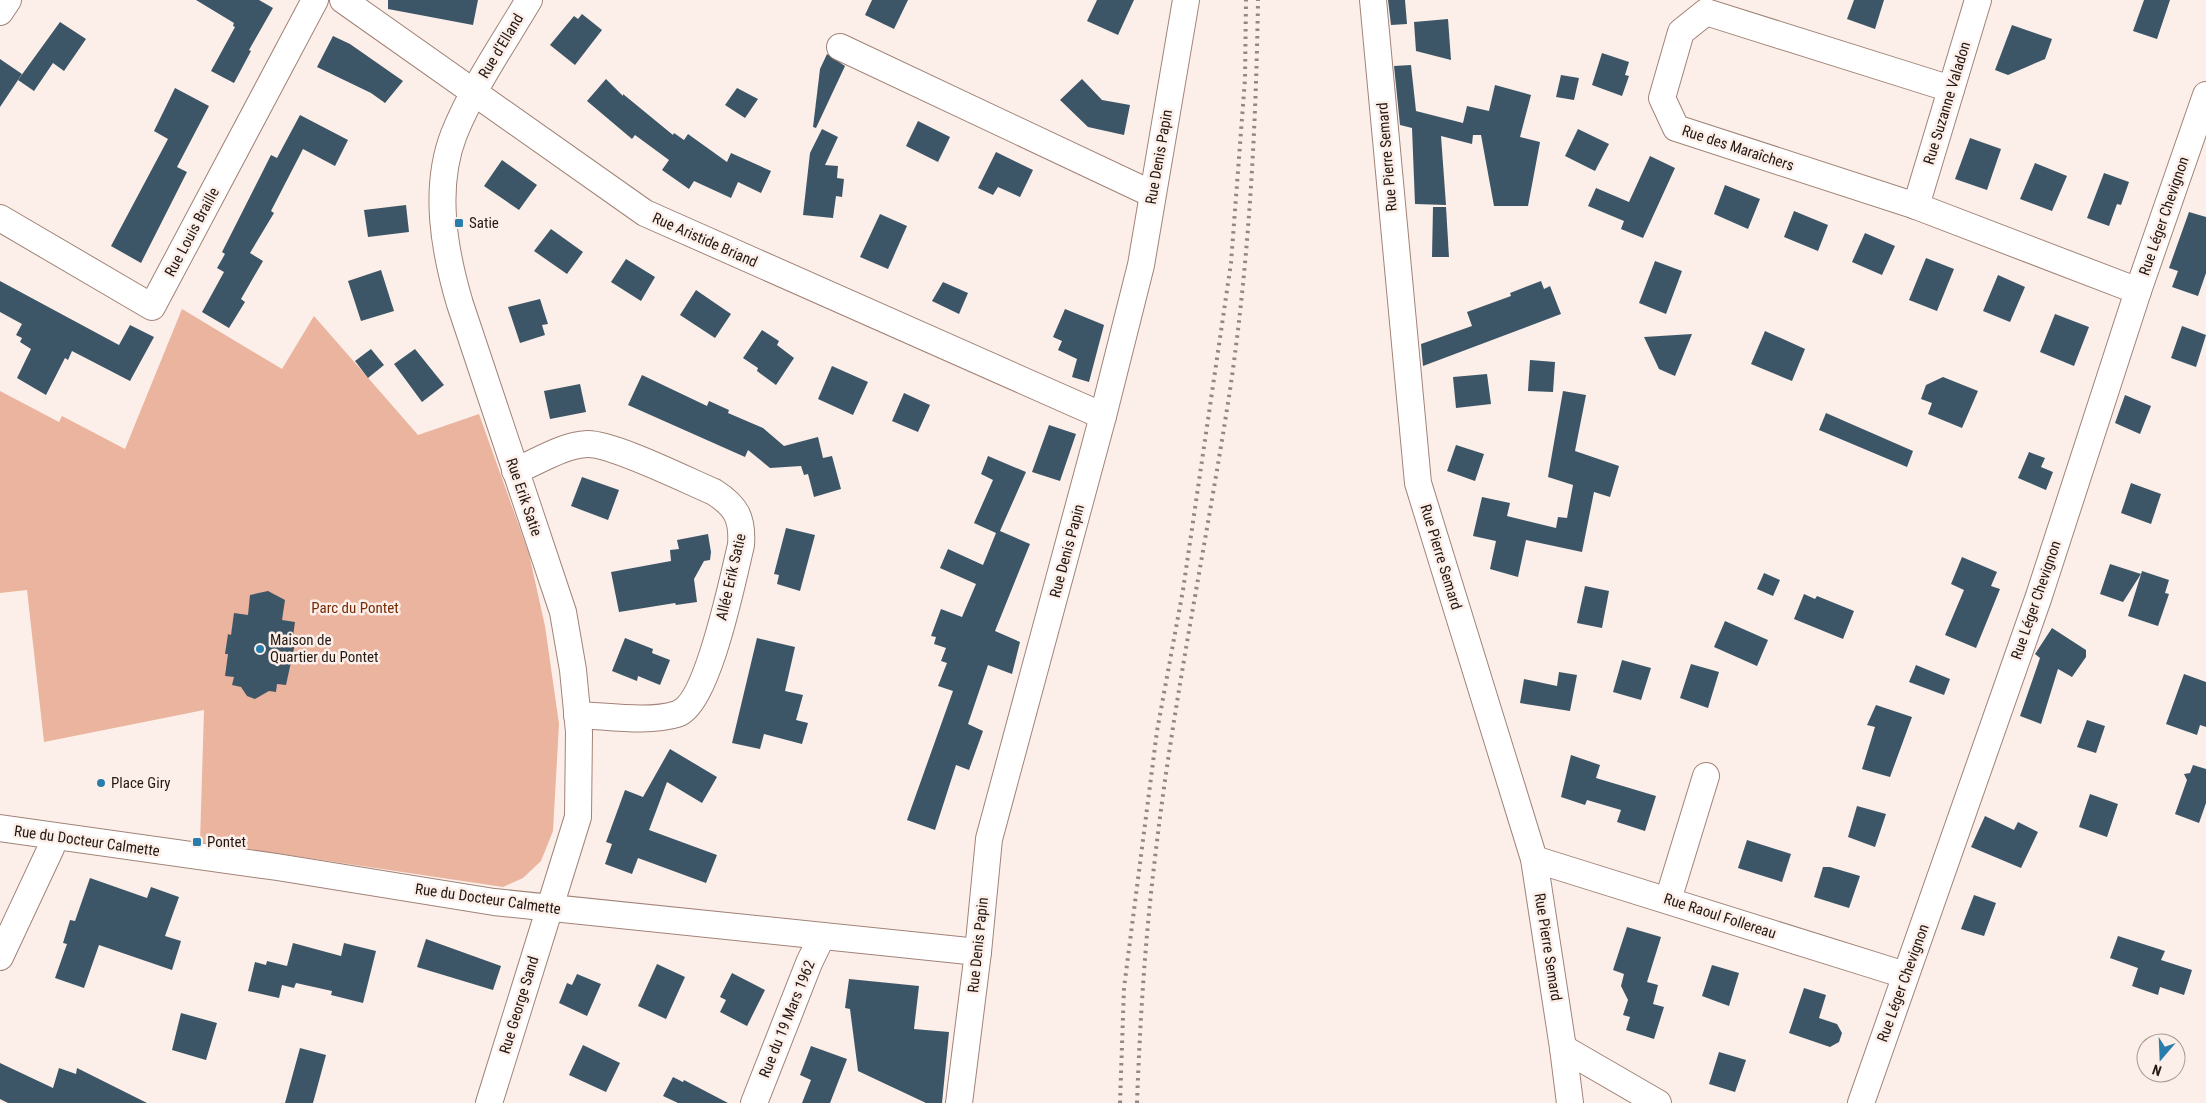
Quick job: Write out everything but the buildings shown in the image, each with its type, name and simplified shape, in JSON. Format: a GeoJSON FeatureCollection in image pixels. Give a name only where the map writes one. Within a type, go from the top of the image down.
{"type":"FeatureCollection","features":[{"type":"Feature","properties":{"kind":"street"},"geometry":{"type":"LineString","coordinates":[[0,12],[8,0]]}},
{"type":"Feature","properties":{"kind":"street","name":"Rue Louis Braille"},"geometry":{"type":"LineString","coordinates":[[0,218],[152,307],[315,0]]}},
{"type":"Feature","properties":{"kind":"street","name":"Rue Aristide Briand"},"geometry":{"type":"LineString","coordinates":[[343,0],[645,213],[1103,416]]}},
{"type":"Feature","properties":{"kind":"street","name":"Rue d'Elland"},"geometry":{"type":"LineString","coordinates":[[474,92],[528,0]]}},
{"type":"Feature","properties":{"kind":"street","name":"Rue Denis Papin"},"geometry":{"type":"LineString","coordinates":[[959,1103],[978,952],[989,839],[1103,416],[1141,265],[1186,0]]}},
{"type":"Feature","properties":{"kind":"street","name":"Rue Pierre Semard"},"geometry":{"type":"LineString","coordinates":[[1373,0],[1418,483],[1534,859],[1570,1103]]}},
{"type":"Feature","properties":{"kind":"street","name":"Rue Suzanne Valadon"},"geometry":{"type":"LineString","coordinates":[[1916,206],[1978,0]]}},
{"type":"Feature","properties":{"kind":"street","name":"Rue des Maraîchers"},"geometry":{"type":"LineString","coordinates":[[1951,89],[1706,12],[1681,32],[1662,98],[1676,128],[1916,206],[2138,291]]}},
{"type":"Feature","properties":{"kind":"street"},"geometry":{"type":"LineString","coordinates":[[840,47],[1152,194]]}},
{"type":"Feature","properties":{"kind":"street","name":"Rue Erik Satie"},"geometry":{"type":"LineString","coordinates":[[474,92],[454,135],[447,164],[443,217],[449,265],[515,471],[563,612],[573,670],[577,716],[578,817],[550,908]]}},
{"type":"Feature","properties":{"kind":"street","name":"Rue Léger Chevignon"},"geometry":{"type":"LineString","coordinates":[[1860,1103],[2039,596],[2138,291],[2206,95]]}},
{"type":"Feature","properties":{"kind":"street","name":"Allée Erik Satie"},"geometry":{"type":"LineString","coordinates":[[515,471],[564,450],[588,444],[609,448],[714,492],[727,500],[738,514],[742,528],[741,545],[707,675],[689,705],[679,714],[656,718],[577,716]]}},
{"type":"Feature","properties":{"kind":"street"},"geometry":{"type":"LineString","coordinates":[[1668,900],[1706,776]]}},
{"type":"Feature","properties":{"kind":"street","name":"Rue du Docteur Calmette"},"geometry":{"type":"LineString","coordinates":[[0,828],[277,867],[494,902],[978,952]]}},
{"type":"Feature","properties":{"kind":"street"},"geometry":{"type":"LineString","coordinates":[[0,957],[51,848],[54,837]]}},
{"type":"Feature","properties":{"kind":"street","name":"Rue Raoul Follereau"},"geometry":{"type":"LineString","coordinates":[[1534,859],[1905,975]]}},
{"type":"Feature","properties":{"kind":"street","name":"Rue George Sand"},"geometry":{"type":"LineString","coordinates":[[489,1103],[550,908]]}},
{"type":"Feature","properties":{"kind":"street","name":"Rue du 19 Mars 1962"},"geometry":{"type":"LineString","coordinates":[[754,1103],[809,963],[822,936]]}},
{"type":"Feature","properties":{"kind":"street"},"geometry":{"type":"LineString","coordinates":[[1563,1048],[1658,1103]]}},
{"type":"Feature","properties":{"kind":"green space","name":"Parc du Pontet"},"geometry":{"type":"Polygon","coordinates":[[[182,309],[282,369],[314,316],[418,435],[479,414],[529,554],[545,626],[559,724],[553,831],[541,861],[523,878],[503,887],[200,842],[204,710],[44,742],[27,590],[0,593],[0,391],[59,422],[62,416],[125,449],[182,309]]]}},
{"type":"Feature","properties":{"kind":"railway"},"geometry":{"type":"LineString","coordinates":[[1120,1103],[1124,988],[1157,731],[1183,590],[1231,263],[1245,79],[1246,0]]}},
{"type":"Feature","properties":{"kind":"railway"},"geometry":{"type":"LineString","coordinates":[[1137,1103],[1141,1011],[1151,889],[1162,799],[1237,342],[1247,244],[1253,147],[1258,0]]}},
{"type":"Feature","properties":{"kind":"place","name":"Satie"},"geometry":{"type":"Point","coordinates":[459,223]}},
{"type":"Feature","properties":{"kind":"place","name":"Maison de Quartier du Pontet"},"geometry":{"type":"Point","coordinates":[260,649]}},
{"type":"Feature","properties":{"kind":"place","name":"Place Giry"},"geometry":{"type":"Point","coordinates":[101,783]}},
{"type":"Feature","properties":{"kind":"place","name":"Pontet"},"geometry":{"type":"Point","coordinates":[197,842]}}]}
